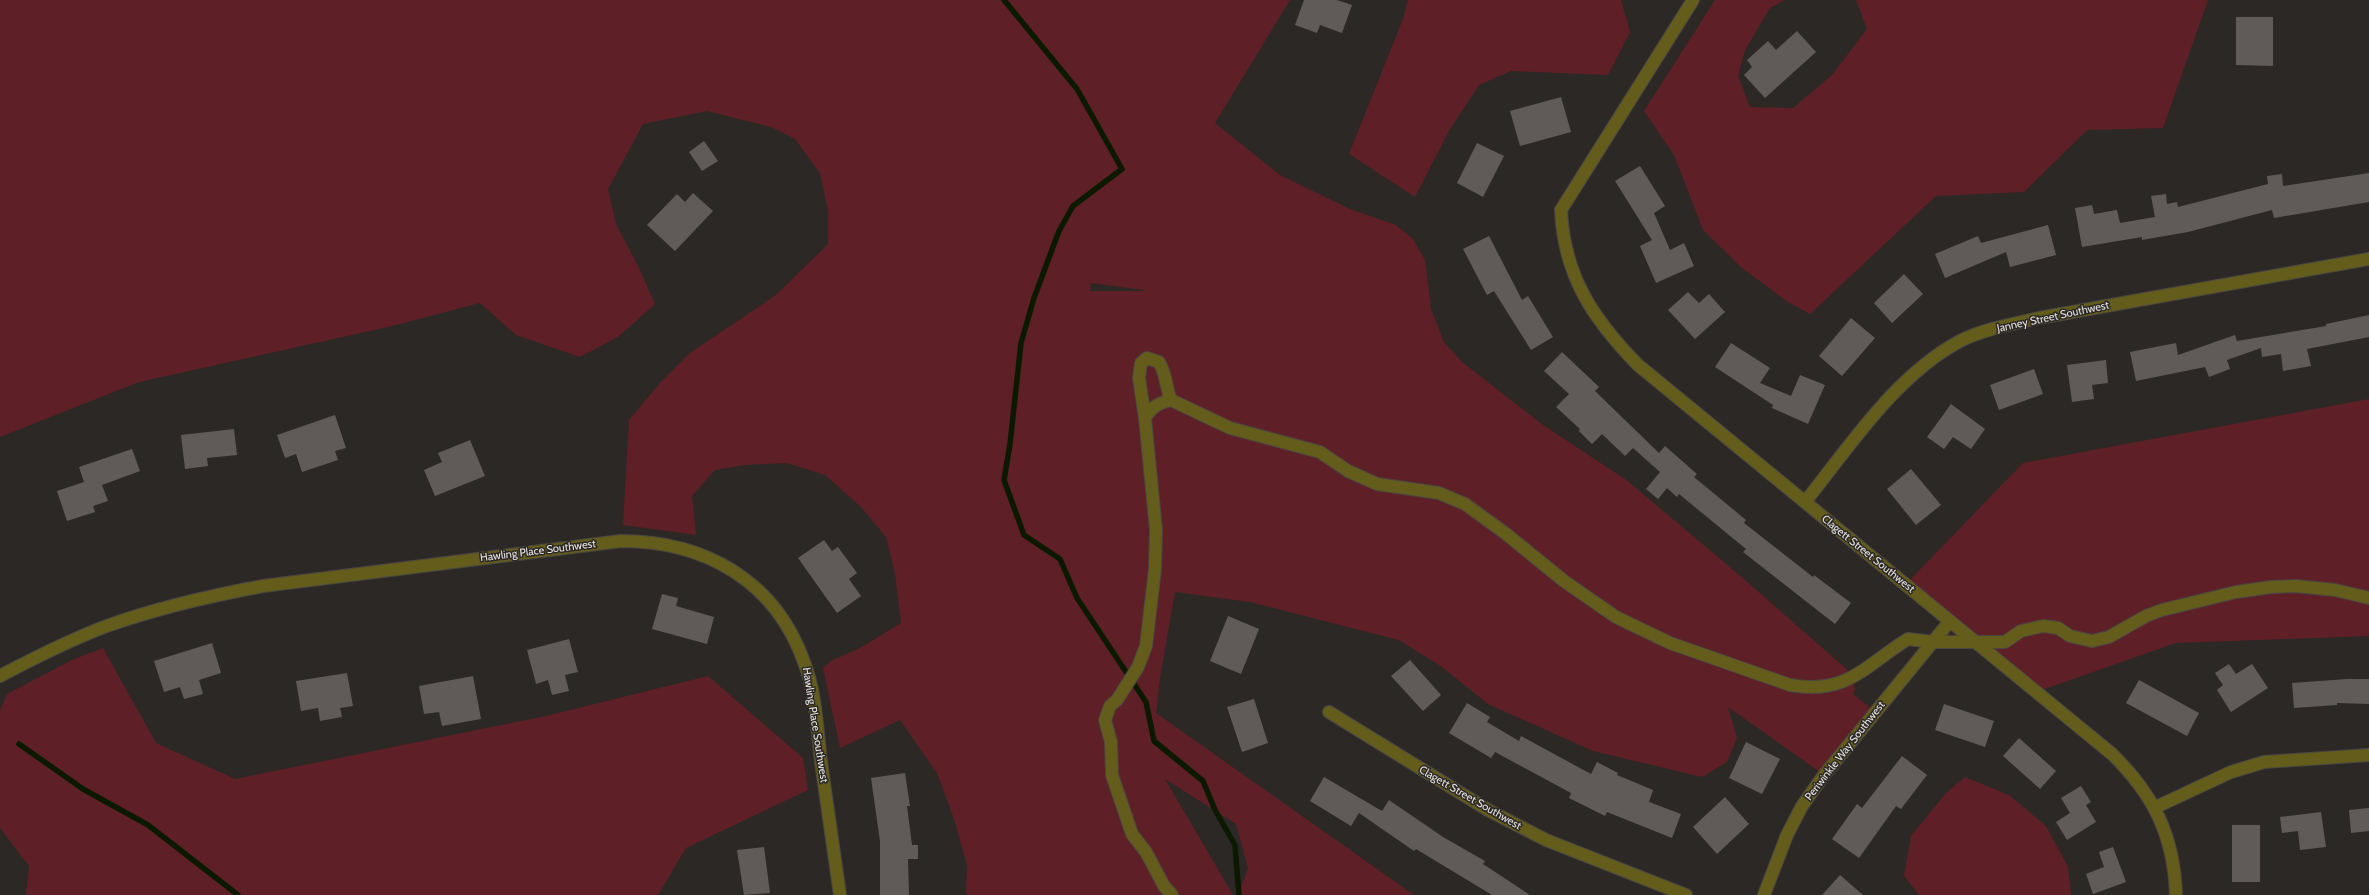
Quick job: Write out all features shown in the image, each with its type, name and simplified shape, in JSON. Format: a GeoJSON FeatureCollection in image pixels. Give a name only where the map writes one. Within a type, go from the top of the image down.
{"type":"FeatureCollection","features":[{"type":"Feature","properties":{"kind":"street","name":"Clagett Street Southwest"},"geometry":{"type":"LineString","coordinates":[[1693,0],[1561,210],[1562,233],[1567,256],[1586,301],[1614,341],[1638,365],[1974,640],[2112,754],[2129,770],[2156,807],[2173,858],[2176,895]]}},
{"type":"Feature","properties":{"kind":"street","name":"Janney Street Southwest"},"geometry":{"type":"LineString","coordinates":[[1804,502],[1900,388],[1932,359],[1961,341],[1988,331],[2039,318],[2369,259]]}},
{"type":"Feature","properties":{"kind":"street"},"geometry":{"type":"LineString","coordinates":[[1171,400],[1166,389],[1163,368],[1159,362],[1147,358],[1141,363],[1139,378],[1145,418],[1156,530],[1155,569],[1146,646],[1138,667],[1125,688],[1110,706],[1105,720],[1111,742],[1112,775],[1132,834],[1146,852],[1164,886],[1172,895]]}},
{"type":"Feature","properties":{"kind":"street"},"geometry":{"type":"LineString","coordinates":[[1145,418],[1154,407],[1162,402],[1171,400],[1230,428],[1320,452],[1348,471],[1377,484],[1439,493],[1465,504],[1505,533],[1564,581],[1616,617],[1670,643],[1790,685],[1807,688],[1840,684],[1860,674],[1908,639],[1933,642],[1974,640],[2005,642],[2021,631],[2043,626],[2058,628],[2070,636],[2092,641],[2108,637],[2146,616],[2162,610],[2236,592],[2271,587],[2296,586],[2334,590],[2369,598]]}},
{"type":"Feature","properties":{"kind":"street","name":"Hawling Place Southwest"},"geometry":{"type":"LineString","coordinates":[[0,676],[53,649],[104,627],[157,610],[212,595],[263,586],[621,541],[649,541],[678,546],[725,565],[747,580],[766,597],[782,617],[796,643],[805,663],[813,697],[840,895]]}},
{"type":"Feature","properties":{"kind":"street","name":"Periwinkle Way Southwest"},"geometry":{"type":"LineString","coordinates":[[1764,895],[1787,835],[1802,806],[1824,775],[1950,621]]}},
{"type":"Feature","properties":{"kind":"street","name":"Clagett Street Southwest"},"geometry":{"type":"LineString","coordinates":[[1329,712],[1507,820],[1546,840],[1686,895]]}},
{"type":"Feature","properties":{"kind":"street"},"geometry":{"type":"LineString","coordinates":[[2156,807],[2231,772],[2264,762],[2369,755]]}},
{"type":"Feature","properties":{"kind":"shaded area"},"geometry":{"type":"Polygon","coordinates":[[[0,0],[1290,0],[1215,123],[1280,175],[1350,209],[1396,225],[1413,239],[1425,260],[1431,309],[1444,342],[1462,362],[1543,425],[1625,479],[1730,567],[1851,673],[1855,689],[1853,694],[1876,712],[1824,775],[1728,707],[1737,738],[1727,762],[1702,777],[1593,751],[1488,704],[1442,667],[1399,640],[1250,602],[1175,592],[1161,672],[1156,713],[1414,895],[1238,895],[1248,868],[1236,824],[1165,779],[1233,895],[966,895],[967,865],[954,819],[937,773],[900,720],[840,748],[823,668],[831,661],[862,647],[901,623],[895,574],[886,537],[861,507],[825,475],[787,463],[745,465],[715,470],[692,496],[696,535],[623,525],[629,420],[660,383],[690,353],[776,295],[828,244],[828,211],[820,173],[795,139],[771,127],[707,111],[643,124],[608,189],[616,224],[640,270],[655,304],[618,337],[580,357],[516,335],[480,303],[388,327],[139,382],[0,437],[0,0]],[[1091,283],[1090,291],[1144,291],[1091,283]]]}},
{"type":"Feature","properties":{"kind":"shaded area"},"geometry":{"type":"Polygon","coordinates":[[[1408,0],[1621,0],[1630,32],[1608,75],[1511,71],[1479,85],[1450,129],[1415,197],[1349,154],[1403,19],[1408,0]]]}},
{"type":"Feature","properties":{"kind":"shaded area"},"geometry":{"type":"Polygon","coordinates":[[[1715,0],[1785,0],[1770,8],[1745,50],[1738,76],[1750,107],[1793,108],[1832,75],[1867,29],[1856,0],[2208,0],[2163,128],[2087,130],[2024,192],[1936,196],[1810,314],[1788,302],[1742,268],[1703,230],[1674,155],[1644,111],[1715,0]]]}},
{"type":"Feature","properties":{"kind":"shaded area"},"geometry":{"type":"Polygon","coordinates":[[[2369,399],[2369,636],[2176,643],[2036,692],[1905,585],[2023,463],[2369,399]]]}},
{"type":"Feature","properties":{"kind":"shaded area"},"geometry":{"type":"Polygon","coordinates":[[[103,648],[156,743],[235,779],[546,716],[708,676],[803,758],[808,790],[686,848],[658,895],[26,895],[29,866],[0,828],[0,710],[7,694],[72,660],[103,648]]]}},
{"type":"Feature","properties":{"kind":"shaded area"},"geometry":{"type":"Polygon","coordinates":[[[1965,777],[2009,795],[2046,826],[2068,867],[2071,895],[1919,895],[1904,876],[1911,836],[1946,793],[1965,777]]]}},
{"type":"Feature","properties":{"kind":"building"},"geometry":{"type":"Polygon","coordinates":[[[1304,0],[1337,0],[1352,5],[1342,33],[1320,25],[1317,33],[1295,25],[1304,0]]]}},
{"type":"Feature","properties":{"kind":"building"},"geometry":{"type":"Polygon","coordinates":[[[2236,17],[2273,17],[2273,66],[2236,65],[2236,17]]]}},
{"type":"Feature","properties":{"kind":"building"},"geometry":{"type":"Polygon","coordinates":[[[1797,31],[1816,52],[1765,98],[1744,75],[1752,67],[1747,60],[1768,41],[1776,50],[1797,31]]]}},
{"type":"Feature","properties":{"kind":"building"},"geometry":{"type":"Polygon","coordinates":[[[1561,97],[1571,132],[1520,146],[1510,111],[1561,97]]]}},
{"type":"Feature","properties":{"kind":"building"},"geometry":{"type":"Polygon","coordinates":[[[704,141],[718,161],[702,171],[689,152],[704,141]]]}},
{"type":"Feature","properties":{"kind":"building"},"geometry":{"type":"Polygon","coordinates":[[[1477,143],[1504,156],[1483,197],[1457,183],[1477,143]]]}},
{"type":"Feature","properties":{"kind":"building"},"geometry":{"type":"Polygon","coordinates":[[[1640,166],[1665,206],[1654,213],[1670,250],[1684,243],[1694,266],[1656,283],[1640,246],[1652,240],[1615,181],[1640,166]]]}},
{"type":"Feature","properties":{"kind":"building"},"geometry":{"type":"Polygon","coordinates":[[[2369,173],[2369,202],[2274,218],[2272,210],[2188,232],[2142,240],[2142,237],[2082,247],[2075,208],[2092,205],[2094,214],[2117,210],[2120,223],[2155,217],[2151,196],[2166,194],[2167,204],[2177,202],[2178,207],[2268,184],[2267,176],[2282,174],[2283,186],[2369,173]]]}},
{"type":"Feature","properties":{"kind":"building"},"geometry":{"type":"Polygon","coordinates":[[[693,193],[713,211],[675,251],[647,225],[677,194],[685,202],[693,193]]]}},
{"type":"Feature","properties":{"kind":"building"},"geometry":{"type":"Polygon","coordinates":[[[2048,225],[2056,255],[2010,267],[2006,252],[1945,278],[1935,254],[1978,236],[1981,243],[2048,225]]]}},
{"type":"Feature","properties":{"kind":"building"},"geometry":{"type":"Polygon","coordinates":[[[1489,236],[1522,300],[1528,296],[1553,337],[1531,350],[1494,291],[1487,295],[1463,249],[1489,236]]]}},
{"type":"Feature","properties":{"kind":"building"},"geometry":{"type":"Polygon","coordinates":[[[1904,274],[1923,294],[1892,323],[1874,303],[1904,274]]]}},
{"type":"Feature","properties":{"kind":"building"},"geometry":{"type":"Polygon","coordinates":[[[1688,292],[1699,303],[1709,294],[1725,312],[1695,339],[1668,310],[1688,292]]]}},
{"type":"Feature","properties":{"kind":"building"},"geometry":{"type":"Polygon","coordinates":[[[2369,315],[2369,337],[2307,349],[2311,366],[2283,371],[2281,354],[2262,357],[2261,348],[2227,360],[2230,369],[2209,377],[2205,367],[2136,381],[2130,352],[2176,343],[2178,355],[2235,335],[2237,341],[2326,326],[2326,324],[2369,315]]]}},
{"type":"Feature","properties":{"kind":"building"},"geometry":{"type":"Polygon","coordinates":[[[1851,318],[1875,338],[1842,376],[1819,356],[1851,318]]]}},
{"type":"Feature","properties":{"kind":"building"},"geometry":{"type":"Polygon","coordinates":[[[1731,343],[1770,368],[1760,383],[1791,396],[1800,375],[1825,385],[1808,424],[1772,408],[1773,405],[1715,367],[1731,343]]]}},
{"type":"Feature","properties":{"kind":"building"},"geometry":{"type":"Polygon","coordinates":[[[1562,352],[1599,387],[1595,391],[1659,453],[1665,446],[1697,474],[1694,477],[1746,520],[1744,523],[1813,577],[1814,575],[1851,603],[1835,624],[1743,552],[1746,549],[1679,494],[1677,497],[1667,488],[1658,499],[1646,489],[1660,472],[1633,448],[1625,456],[1602,434],[1592,444],[1579,431],[1580,429],[1556,407],[1569,394],[1544,371],[1562,352]]]}},
{"type":"Feature","properties":{"kind":"building"},"geometry":{"type":"Polygon","coordinates":[[[2106,360],[2108,383],[2092,385],[2094,399],[2072,402],[2067,365],[2106,360]]]}},
{"type":"Feature","properties":{"kind":"building"},"geometry":{"type":"Polygon","coordinates":[[[2034,369],[2043,394],[1999,410],[1990,385],[2034,369]]]}},
{"type":"Feature","properties":{"kind":"building"},"geometry":{"type":"Polygon","coordinates":[[[1951,404],[1985,429],[1971,449],[1953,437],[1944,449],[1927,437],[1951,404]]]}},
{"type":"Feature","properties":{"kind":"building"},"geometry":{"type":"Polygon","coordinates":[[[335,415],[346,448],[335,451],[338,460],[302,472],[296,454],[285,458],[277,435],[335,415]]]}},
{"type":"Feature","properties":{"kind":"building"},"geometry":{"type":"Polygon","coordinates":[[[234,429],[237,455],[207,458],[208,466],[185,469],[181,435],[234,429]]]}},
{"type":"Feature","properties":{"kind":"building"},"geometry":{"type":"Polygon","coordinates":[[[470,440],[485,476],[435,496],[424,470],[442,462],[438,453],[470,440]]]}},
{"type":"Feature","properties":{"kind":"building"},"geometry":{"type":"Polygon","coordinates":[[[132,449],[140,471],[102,485],[108,501],[93,506],[95,512],[67,521],[57,491],[84,482],[79,467],[132,449]]]}},
{"type":"Feature","properties":{"kind":"building"},"geometry":{"type":"Polygon","coordinates":[[[1911,469],[1941,505],[1916,525],[1887,489],[1911,469]]]}},
{"type":"Feature","properties":{"kind":"building"},"geometry":{"type":"Polygon","coordinates":[[[824,540],[832,551],[838,547],[857,573],[849,579],[861,596],[837,613],[798,558],[824,540]]]}},
{"type":"Feature","properties":{"kind":"building"},"geometry":{"type":"Polygon","coordinates":[[[662,594],[678,598],[676,606],[714,617],[707,644],[652,629],[662,594]]]}},
{"type":"Feature","properties":{"kind":"building"},"geometry":{"type":"Polygon","coordinates":[[[1228,616],[1259,629],[1241,674],[1210,661],[1228,616]]]}},
{"type":"Feature","properties":{"kind":"building"},"geometry":{"type":"Polygon","coordinates":[[[569,639],[578,672],[565,675],[569,691],[552,695],[548,680],[536,684],[527,650],[569,639]]]}},
{"type":"Feature","properties":{"kind":"building"},"geometry":{"type":"Polygon","coordinates":[[[212,643],[221,673],[199,680],[203,694],[184,699],[180,687],[164,692],[154,661],[212,643]]]}},
{"type":"Feature","properties":{"kind":"building"},"geometry":{"type":"Polygon","coordinates":[[[1410,660],[1441,695],[1423,711],[1391,676],[1410,660]]]}},
{"type":"Feature","properties":{"kind":"building"},"geometry":{"type":"Polygon","coordinates":[[[2229,664],[2236,674],[2252,664],[2268,688],[2231,712],[2217,690],[2223,685],[2215,673],[2229,664]]]}},
{"type":"Feature","properties":{"kind":"building"},"geometry":{"type":"Polygon","coordinates":[[[347,673],[353,706],[340,708],[342,717],[320,721],[318,708],[301,711],[296,681],[347,673]]]}},
{"type":"Feature","properties":{"kind":"building"},"geometry":{"type":"Polygon","coordinates":[[[473,676],[481,719],[442,726],[439,712],[424,714],[419,686],[473,676]]]}},
{"type":"Feature","properties":{"kind":"building"},"geometry":{"type":"Polygon","coordinates":[[[2369,679],[2369,704],[2337,703],[2337,705],[2294,708],[2292,683],[2369,679]]]}},
{"type":"Feature","properties":{"kind":"building"},"geometry":{"type":"Polygon","coordinates":[[[2139,680],[2199,713],[2187,736],[2126,703],[2139,680]]]}},
{"type":"Feature","properties":{"kind":"building"},"geometry":{"type":"Polygon","coordinates":[[[1254,699],[1268,743],[1242,752],[1227,707],[1254,699]]]}},
{"type":"Feature","properties":{"kind":"building"},"geometry":{"type":"Polygon","coordinates":[[[1467,703],[1490,717],[1487,722],[1519,741],[1521,736],[1591,774],[1597,762],[1618,773],[1617,775],[1653,790],[1649,802],[1681,814],[1672,838],[1607,812],[1605,816],[1569,798],[1571,793],[1495,752],[1491,758],[1449,733],[1467,703]]]}},
{"type":"Feature","properties":{"kind":"building"},"geometry":{"type":"Polygon","coordinates":[[[1944,704],[1994,721],[1985,747],[1935,730],[1944,704]]]}},
{"type":"Feature","properties":{"kind":"building"},"geometry":{"type":"Polygon","coordinates":[[[2019,738],[2056,771],[2040,789],[2003,756],[2019,738]]]}},
{"type":"Feature","properties":{"kind":"building"},"geometry":{"type":"Polygon","coordinates":[[[1746,742],[1780,759],[1762,794],[1729,778],[1746,742]]]}},
{"type":"Feature","properties":{"kind":"building"},"geometry":{"type":"Polygon","coordinates":[[[1902,756],[1927,775],[1901,809],[1896,806],[1859,858],[1832,839],[1857,804],[1862,808],[1902,756]]]}},
{"type":"Feature","properties":{"kind":"building"},"geometry":{"type":"Polygon","coordinates":[[[905,773],[910,806],[907,806],[912,845],[918,845],[918,859],[908,859],[909,895],[880,895],[880,841],[871,778],[905,773]]]}},
{"type":"Feature","properties":{"kind":"building"},"geometry":{"type":"Polygon","coordinates":[[[1324,777],[1382,811],[1389,800],[1443,837],[1485,861],[1483,864],[1530,895],[1492,895],[1416,849],[1414,851],[1359,813],[1351,826],[1310,801],[1324,777]]]}},
{"type":"Feature","properties":{"kind":"building"},"geometry":{"type":"Polygon","coordinates":[[[2081,786],[2091,802],[2086,805],[2096,822],[2067,840],[2056,822],[2070,813],[2061,798],[2081,786]]]}},
{"type":"Feature","properties":{"kind":"building"},"geometry":{"type":"Polygon","coordinates":[[[1725,797],[1749,824],[1717,854],[1693,827],[1725,797]]]}},
{"type":"Feature","properties":{"kind":"building"},"geometry":{"type":"Polygon","coordinates":[[[2369,808],[2369,831],[2351,833],[2349,810],[2369,808]]]}},
{"type":"Feature","properties":{"kind":"building"},"geometry":{"type":"Polygon","coordinates":[[[2321,812],[2326,847],[2300,850],[2298,831],[2282,833],[2280,817],[2321,812]]]}},
{"type":"Feature","properties":{"kind":"building"},"geometry":{"type":"Polygon","coordinates":[[[2232,825],[2260,825],[2260,882],[2232,882],[2232,825]]]}},
{"type":"Feature","properties":{"kind":"building"},"geometry":{"type":"Polygon","coordinates":[[[764,847],[770,893],[744,895],[737,850],[764,847]]]}},
{"type":"Feature","properties":{"kind":"building"},"geometry":{"type":"Polygon","coordinates":[[[2113,847],[2126,882],[2093,894],[2086,874],[2104,867],[2099,852],[2113,847]]]}},
{"type":"Feature","properties":{"kind":"building"},"geometry":{"type":"Polygon","coordinates":[[[1840,875],[1863,895],[1822,895],[1840,875]]]}},
{"type":"Feature","properties":{"kind":"waterway"},"geometry":{"type":"LineString","coordinates":[[1004,0],[1077,89],[1122,169],[1073,206],[1059,231],[1034,298],[1021,343],[1010,444],[1004,480],[1024,535],[1060,559],[1077,598],[1146,702],[1154,741],[1203,781],[1215,810],[1235,845],[1239,895]]}},
{"type":"Feature","properties":{"kind":"waterway"},"geometry":{"type":"LineString","coordinates":[[19,744],[83,789],[148,825],[238,895]]}}]}
